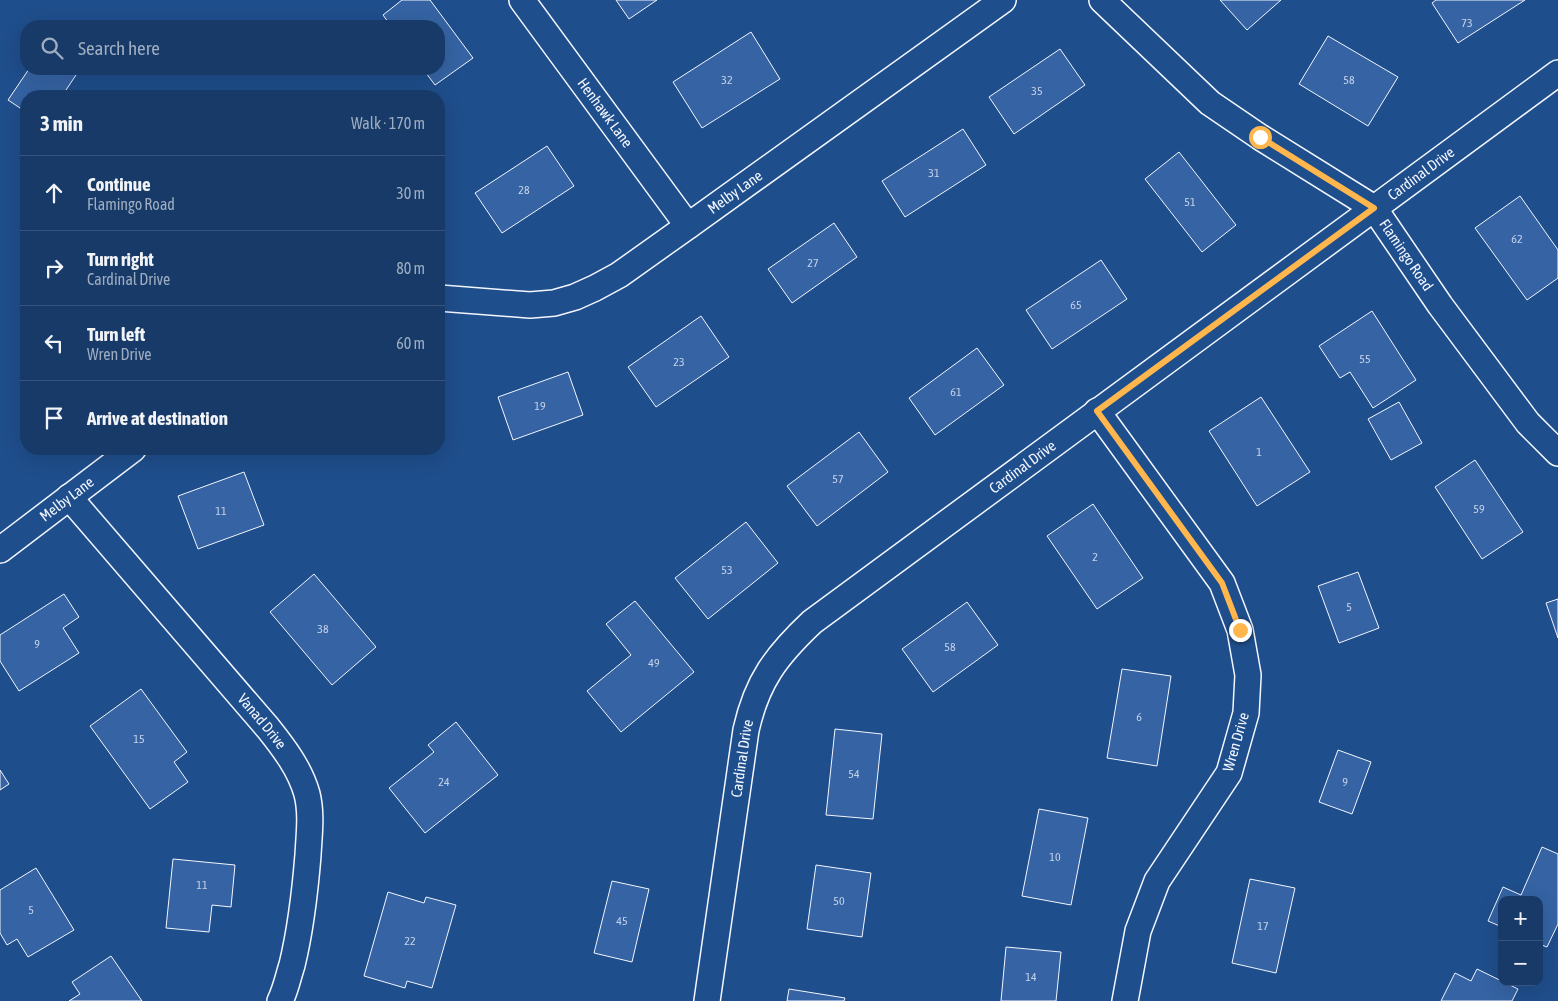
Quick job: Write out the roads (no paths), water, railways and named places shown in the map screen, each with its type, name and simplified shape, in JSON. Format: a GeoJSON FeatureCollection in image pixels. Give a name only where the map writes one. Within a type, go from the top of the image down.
{"type":"FeatureCollection","features":[{"type":"Feature","properties":{"kind":"street","name":"Henhawk Lane"},"geometry":{"type":"LineString","coordinates":[[522,0],[688,226]]}},
{"type":"Feature","properties":{"kind":"street","name":"Melby Lane"},"geometry":{"type":"LineString","coordinates":[[445,298],[530,305],[554,303],[575,297],[619,275],[1003,0]]}},
{"type":"Feature","properties":{"kind":"street","name":"Flamingo Road"},"geometry":{"type":"LineString","coordinates":[[1102,0],[1210,103],[1260,137],[1374,208],[1440,305],[1528,423],[1558,453]]}},
{"type":"Feature","properties":{"kind":"street","name":"Cardinal Drive"},"geometry":{"type":"LineString","coordinates":[[707,1001],[746,730],[751,707],[758,689],[773,664],[789,644],[812,622],[1558,73]]}},
{"type":"Feature","properties":{"kind":"street","name":"Wren Drive"},"geometry":{"type":"LineString","coordinates":[[1097,411],[1222,583],[1240,630],[1248,675],[1246,713],[1229,773],[1157,881],[1138,931],[1125,1001]]}},
{"type":"Feature","properties":{"kind":"street","name":"Melby Lane"},"geometry":{"type":"LineString","coordinates":[[0,550],[125,455]]}},
{"type":"Feature","properties":{"kind":"street","name":"Vanad Drive"},"geometry":{"type":"LineString","coordinates":[[70,497],[268,728],[292,761],[300,777],[307,794],[310,810],[305,896],[296,946],[280,1001]]}}]}
